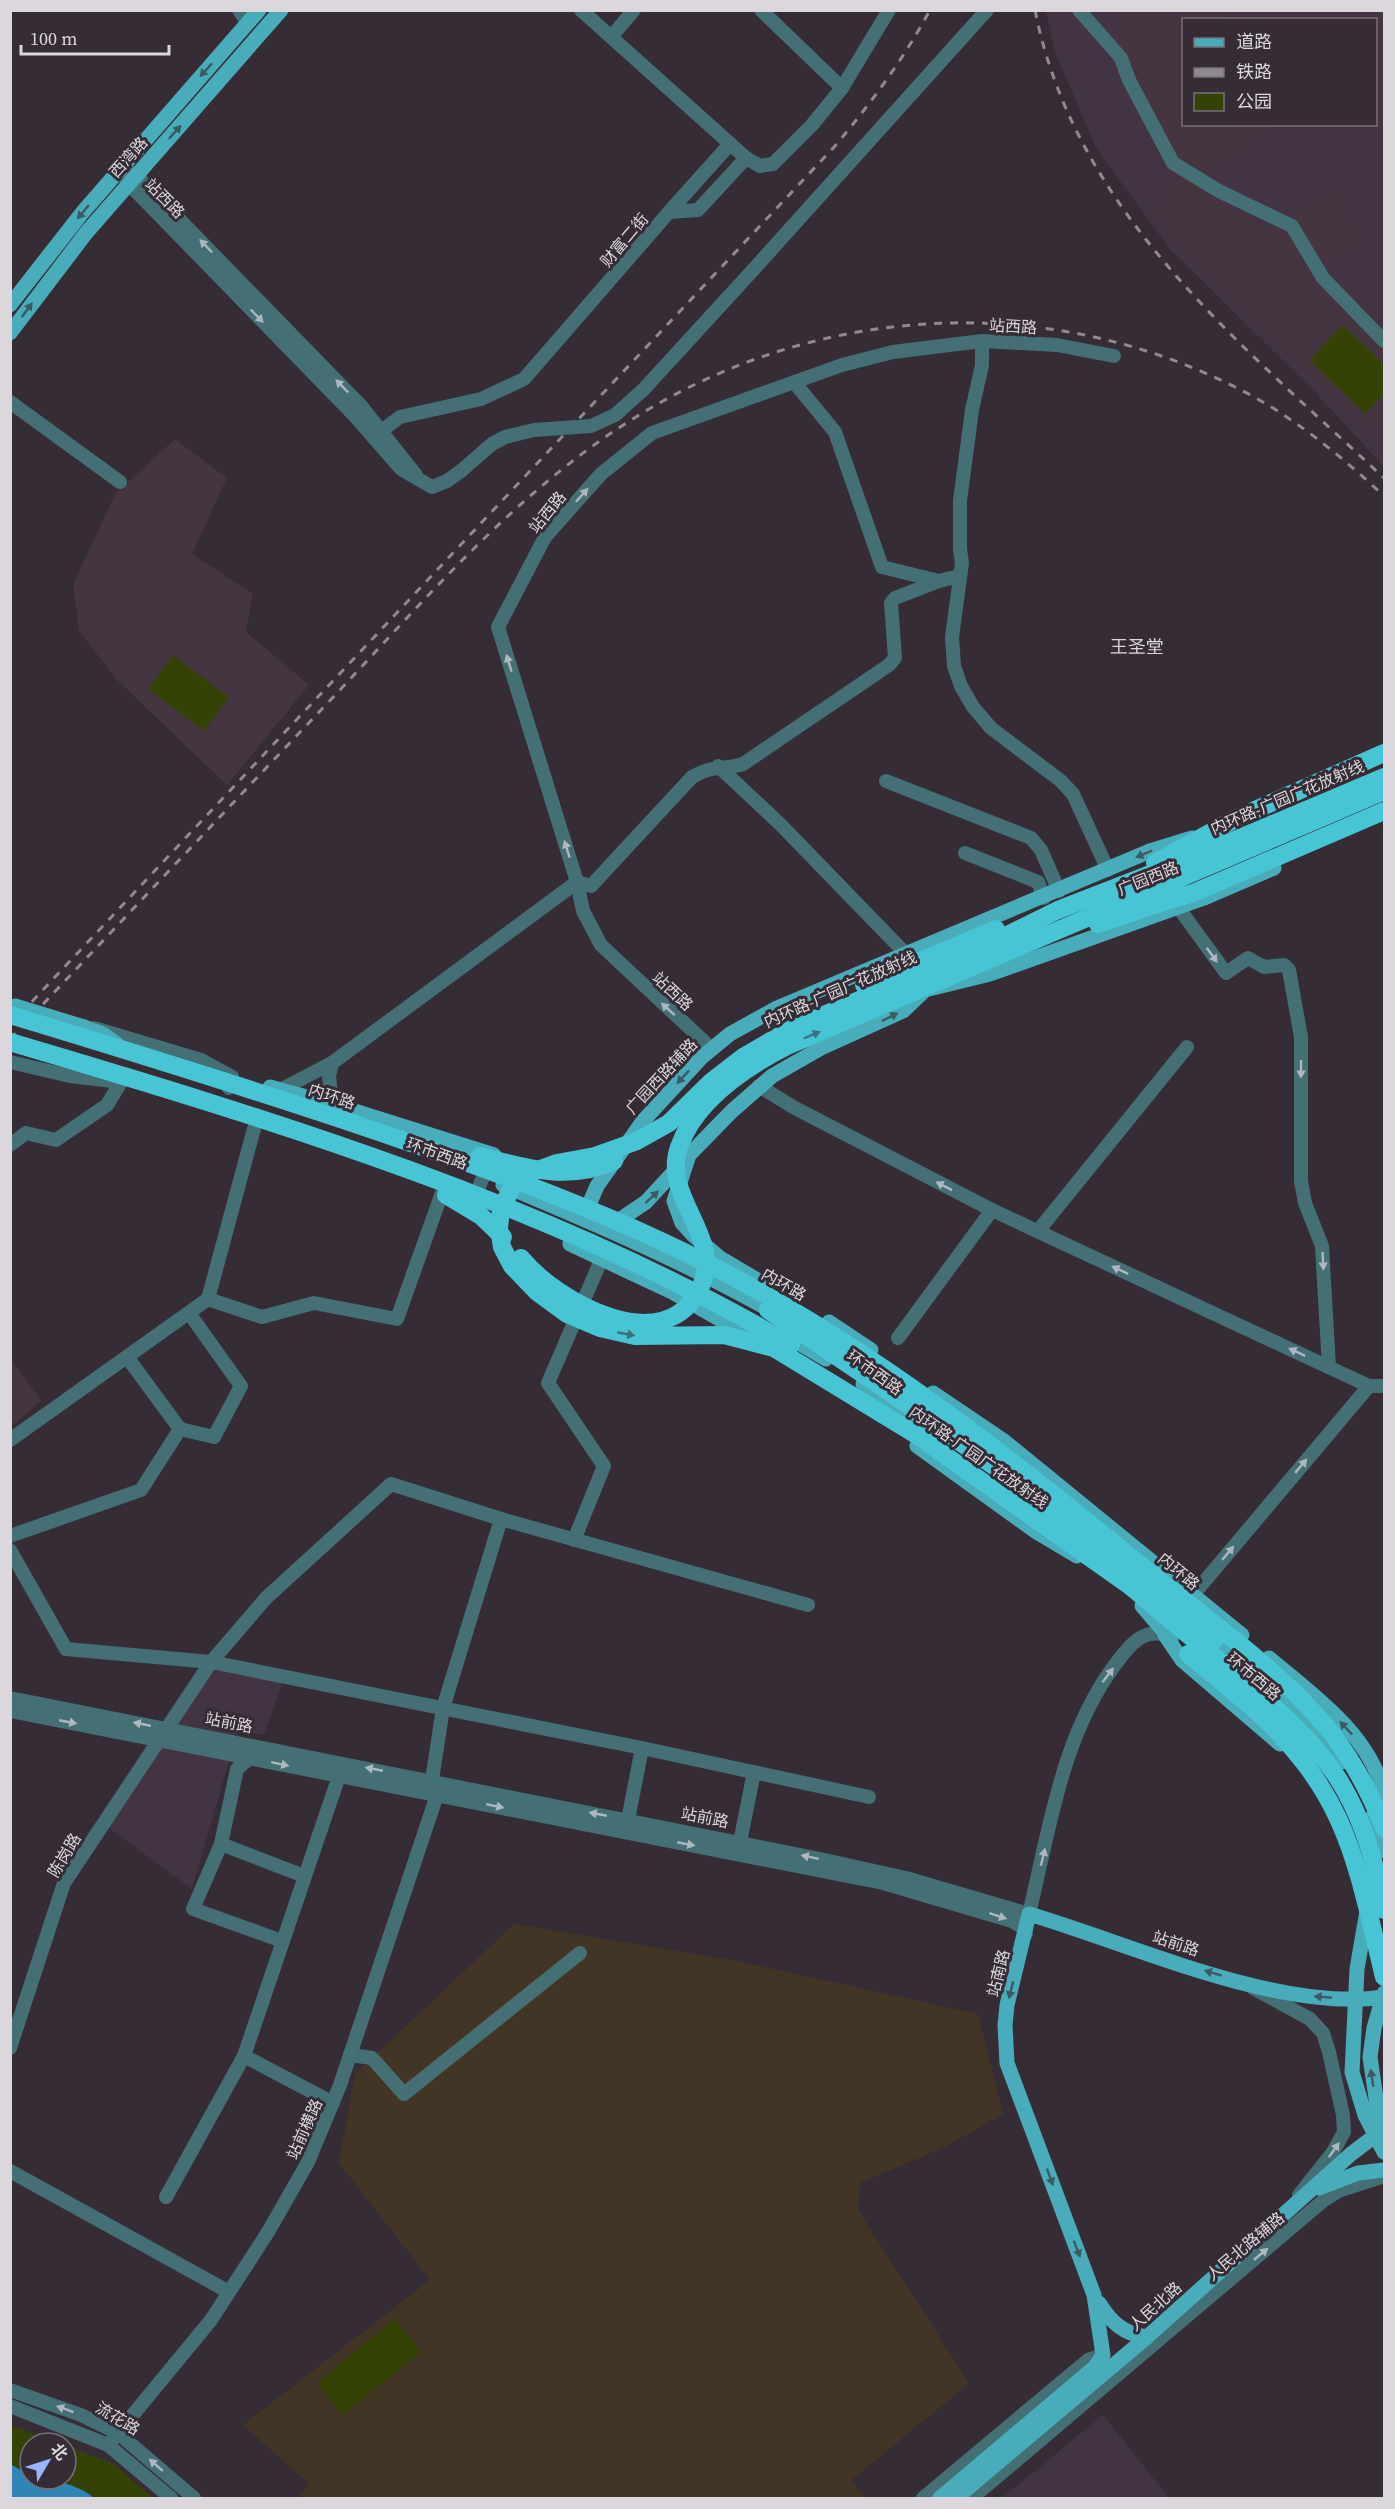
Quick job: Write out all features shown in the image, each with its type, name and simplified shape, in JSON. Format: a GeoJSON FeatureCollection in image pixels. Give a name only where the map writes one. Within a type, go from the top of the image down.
{"type":"FeatureCollection","features":[{"type":"Feature","properties":{"kind":"highway"},"geometry":{"type":"LineString","coordinates":[[1109,890],[1238,818],[1384,753]]}},
{"type":"Feature","properties":{"kind":"highway","name":"内环路-广园广花放射线"},"geometry":{"type":"LineString","coordinates":[[1139,1599],[915,1434],[790,1356],[741,1337],[724,1335],[635,1336],[582,1321],[544,1299],[528,1284],[505,1255],[500,1237],[500,1218],[506,1196],[512,1187],[527,1174],[557,1162],[595,1156],[637,1141],[669,1123],[730,1066],[776,1037],[973,952],[1058,910],[1197,856],[1384,777]]}},
{"type":"Feature","properties":{"kind":"highway","name":"内环路-广园广花放射线"},"geometry":{"type":"LineString","coordinates":[[383,1162],[481,1216],[545,1283],[585,1308],[621,1319],[652,1322],[677,1314],[698,1293],[704,1278],[707,1258],[680,1193],[675,1168],[678,1147],[689,1125],[720,1092],[752,1067],[787,1046],[1384,791]]}},
{"type":"Feature","properties":{"kind":"highway"},"geometry":{"type":"LineString","coordinates":[[983,963],[1193,893],[1383,810]]}},
{"type":"Feature","properties":{"kind":"highway"},"geometry":{"type":"LineString","coordinates":[[225,1082],[522,1167],[557,1172],[587,1171],[606,1165],[629,1152],[709,1070],[729,1053],[777,1024],[979,936],[1018,921],[1058,910]]}},
{"type":"Feature","properties":{"kind":"highway"},"geometry":{"type":"LineString","coordinates":[[12,1029],[196,1099],[383,1162],[573,1236],[719,1305],[781,1339],[874,1396],[977,1465],[1043,1513],[1139,1599],[1291,1721],[1321,1755],[1345,1790],[1360,1820],[1373,1859],[1384,1910]]}},
{"type":"Feature","properties":{"kind":"highway","name":"内环路"},"geometry":{"type":"LineString","coordinates":[[12,1029],[225,1082],[501,1175],[605,1229],[726,1273],[802,1317],[963,1423],[1030,1474],[1303,1702],[1331,1733],[1353,1764],[1384,1828]]}},
{"type":"Feature","properties":{"kind":"highway"},"geometry":{"type":"LineString","coordinates":[[605,1229],[734,1289],[804,1333],[981,1456],[1100,1558],[1215,1640]]}},
{"type":"Feature","properties":{"kind":"highway"},"geometry":{"type":"LineString","coordinates":[[1188,1654],[1252,1707],[1306,1762],[1335,1808],[1359,1870],[1384,1977]]}},
{"type":"Feature","properties":{"kind":"main road","name":"西湾路"},"geometry":{"type":"LineString","coordinates":[[10,305],[55,246],[244,17],[259,10]]}},
{"type":"Feature","properties":{"kind":"main road","name":"西湾路"},"geometry":{"type":"LineString","coordinates":[[10,333],[67,256],[281,10]]}},
{"type":"Feature","properties":{"kind":"main road","name":"广园西路"},"geometry":{"type":"LineString","coordinates":[[936,943],[944,960],[1384,768]]}},
{"type":"Feature","properties":{"kind":"main road","name":"广园西路"},"geometry":{"type":"LineString","coordinates":[[925,990],[1179,885],[1383,810]]}},
{"type":"Feature","properties":{"kind":"main road"},"geometry":{"type":"LineString","coordinates":[[587,1251],[605,1229],[646,1202],[689,1155],[759,1086],[800,1059],[903,1011],[925,990],[974,979],[1178,907],[1383,810]]}},
{"type":"Feature","properties":{"kind":"main road","name":"广园西路辅路"},"geometry":{"type":"LineString","coordinates":[[605,1229],[589,1221],[588,1207],[597,1186],[643,1121],[711,1048],[742,1026],[775,1009],[1183,840],[1242,830]]}},
{"type":"Feature","properties":{"kind":"main road"},"geometry":{"type":"LineString","coordinates":[[1142,919],[1179,885]]}},
{"type":"Feature","properties":{"kind":"main road"},"geometry":{"type":"LineString","coordinates":[[12,1029],[84,1027],[225,1082],[280,1090],[337,1105],[448,1142],[556,1174],[571,1175],[592,1166],[643,1121]]}},
{"type":"Feature","properties":{"kind":"main road","name":"环市西路"},"geometry":{"type":"LineString","coordinates":[[12,1029],[57,1048],[481,1182],[589,1221]]}},
{"type":"Feature","properties":{"kind":"main road"},"geometry":{"type":"LineString","coordinates":[[104,1034],[141,1061]]}},
{"type":"Feature","properties":{"kind":"main road"},"geometry":{"type":"LineString","coordinates":[[57,1048],[121,1082],[255,1125],[443,1190],[587,1251],[613,1258],[803,1368],[1035,1531],[1100,1558]]}},
{"type":"Feature","properties":{"kind":"main road","name":"环市西路"},"geometry":{"type":"LineString","coordinates":[[57,1048],[141,1061],[225,1082],[334,1125],[407,1150],[481,1182],[605,1229],[729,1287],[840,1353],[916,1402],[1005,1465],[1084,1528],[1307,1717],[1360,1767],[1384,1797]]}},
{"type":"Feature","properties":{"kind":"main road"},"geometry":{"type":"LineString","coordinates":[[448,1142],[481,1182]]}},
{"type":"Feature","properties":{"kind":"main road"},"geometry":{"type":"LineString","coordinates":[[407,1150],[448,1142]]}},
{"type":"Feature","properties":{"kind":"main road"},"geometry":{"type":"LineString","coordinates":[[689,1155],[674,1201],[683,1224],[720,1258],[852,1336],[1004,1441],[1216,1612],[1326,1707],[1359,1741],[1360,1767],[1368,1809],[1384,1851]]}},
{"type":"Feature","properties":{"kind":"main road","name":"环市西路"},"geometry":{"type":"LineString","coordinates":[[605,1229],[613,1258],[749,1314],[815,1352],[869,1388],[1050,1525],[1100,1558],[1139,1599],[1282,1724],[1333,1785],[1344,1803],[1365,1861],[1370,1891],[1358,1969],[1352,2072],[1356,2092],[1379,2132],[1384,2152]]}},
{"type":"Feature","properties":{"kind":"main road"},"geometry":{"type":"LineString","coordinates":[[840,1353],[852,1336]]}},
{"type":"Feature","properties":{"kind":"main road"},"geometry":{"type":"LineString","coordinates":[[803,1368],[815,1352]]}},
{"type":"Feature","properties":{"kind":"main road"},"geometry":{"type":"LineString","coordinates":[[897,1432],[907,1418]]}},
{"type":"Feature","properties":{"kind":"main road"},"geometry":{"type":"LineString","coordinates":[[1139,1599],[1182,1660],[1344,1803]]}},
{"type":"Feature","properties":{"kind":"main road"},"geometry":{"type":"LineString","coordinates":[[1165,1635],[1188,1654]]}},
{"type":"Feature","properties":{"kind":"main road"},"geometry":{"type":"LineString","coordinates":[[1333,1785],[1360,1767]]}},
{"type":"Feature","properties":{"kind":"main road","name":"站南路"},"geometry":{"type":"LineString","coordinates":[[1014,2429],[1095,2367],[1103,2355],[1094,2295],[1008,2063],[1005,2025],[1007,2005],[1029,1914]]}},
{"type":"Feature","properties":{"kind":"main road","name":"站前路"},"geometry":{"type":"LineString","coordinates":[[1029,1914],[1237,1980],[1290,1993],[1356,2000],[1384,1996]]}},
{"type":"Feature","properties":{"kind":"main road"},"geometry":{"type":"LineString","coordinates":[[1379,2132],[1370,2057],[1374,2028],[1384,1996]]}},
{"type":"Feature","properties":{"kind":"main road","name":"人民北路"},"geometry":{"type":"LineString","coordinates":[[956,2499],[1077,2403],[1147,2337],[1212,2287],[1286,2213],[1379,2132]]}},
{"type":"Feature","properties":{"kind":"main road"},"geometry":{"type":"LineString","coordinates":[[1308,2193],[1358,2173],[1384,2170]]}},
{"type":"Feature","properties":{"kind":"main road"},"geometry":{"type":"LineString","coordinates":[[1094,2295],[1114,2324],[1129,2333],[1147,2337]]}},
{"type":"Feature","properties":{"kind":"main road"},"geometry":{"type":"LineString","coordinates":[[940,2499],[1014,2429]]}},
{"type":"Feature","properties":{"kind":"street"},"geometry":{"type":"LineString","coordinates":[[581,10],[746,158],[760,166],[773,164],[812,125],[842,88],[889,10]]}},
{"type":"Feature","properties":{"kind":"street"},"geometry":{"type":"LineString","coordinates":[[611,37],[634,10]]}},
{"type":"Feature","properties":{"kind":"street"},"geometry":{"type":"LineString","coordinates":[[761,10],[842,88]]}},
{"type":"Feature","properties":{"kind":"street","name":"站西路"},"geometry":{"type":"LineString","coordinates":[[121,167],[421,481],[427,486],[437,486],[461,471],[492,444],[505,436],[534,430],[591,426],[615,416],[643,390],[753,270],[987,10]]}},
{"type":"Feature","properties":{"kind":"street"},"geometry":{"type":"LineString","coordinates":[[1079,10],[1121,58],[1129,80],[1173,163],[1220,191],[1292,225],[1323,279],[1384,340]]}},
{"type":"Feature","properties":{"kind":"street"},"geometry":{"type":"LineString","coordinates":[[669,212],[730,144]]}},
{"type":"Feature","properties":{"kind":"street","name":"财富二街"},"geometry":{"type":"LineString","coordinates":[[377,433],[400,417],[481,399],[524,378],[669,212],[698,210],[746,158]]}},
{"type":"Feature","properties":{"kind":"street","name":"站西路"},"geometry":{"type":"LineString","coordinates":[[711,1048],[601,945],[583,911],[577,882],[498,627],[545,537],[602,474],[652,433],[842,365],[892,352],[982,341],[1057,345],[1114,356]]}},
{"type":"Feature","properties":{"kind":"street"},"geometry":{"type":"LineString","coordinates":[[982,341],[982,365],[972,410],[961,492],[959,532],[962,563],[952,637],[954,666],[961,686],[991,728],[1061,781],[1073,794],[1108,870]]}},
{"type":"Feature","properties":{"kind":"street"},"geometry":{"type":"LineString","coordinates":[[794,382],[835,432],[882,567],[939,580]]}},
{"type":"Feature","properties":{"kind":"street"},"geometry":{"type":"LineString","coordinates":[[10,402],[120,482]]}},
{"type":"Feature","properties":{"kind":"street"},"geometry":{"type":"LineString","coordinates":[[280,1090],[332,1063],[348,1048],[577,882],[591,886],[692,777],[718,766],[743,764],[889,665],[895,658],[896,648],[891,603],[895,598],[939,580],[959,576]]}},
{"type":"Feature","properties":{"kind":"street"},"geometry":{"type":"LineString","coordinates":[[718,766],[780,825],[907,955]]}},
{"type":"Feature","properties":{"kind":"street"},"geometry":{"type":"LineString","coordinates":[[886,781],[1030,838],[1041,850],[1059,891]]}},
{"type":"Feature","properties":{"kind":"street"},"geometry":{"type":"LineString","coordinates":[[965,853],[1038,882],[1044,898]]}},
{"type":"Feature","properties":{"kind":"street"},"geometry":{"type":"LineString","coordinates":[[1178,907],[1226,973],[1248,958],[1264,967],[1284,965],[1288,970],[1301,1037],[1301,1181],[1305,1203],[1322,1246],[1329,1367]]}},
{"type":"Feature","properties":{"kind":"street"},"geometry":{"type":"LineString","coordinates":[[84,1027],[117,1033],[201,1060],[225,1082]]}},
{"type":"Feature","properties":{"kind":"street"},"geometry":{"type":"LineString","coordinates":[[1038,1231],[1187,1047]]}},
{"type":"Feature","properties":{"kind":"street"},"geometry":{"type":"LineString","coordinates":[[10,1062],[70,1076],[121,1082],[106,1104],[56,1140],[26,1132],[10,1145]]}},
{"type":"Feature","properties":{"kind":"street"},"geometry":{"type":"LineString","coordinates":[[332,1063],[329,1076],[337,1105],[334,1125]]}},
{"type":"Feature","properties":{"kind":"street"},"geometry":{"type":"LineString","coordinates":[[759,1086],[802,1112],[992,1210],[1369,1386],[1384,1386]]}},
{"type":"Feature","properties":{"kind":"street"},"geometry":{"type":"LineString","coordinates":[[10,1440],[208,1299],[255,1125]]}},
{"type":"Feature","properties":{"kind":"street"},"geometry":{"type":"LineString","coordinates":[[208,1299],[262,1317],[314,1303],[397,1319],[443,1190]]}},
{"type":"Feature","properties":{"kind":"street"},"geometry":{"type":"LineString","coordinates":[[898,1338],[992,1210]]}},
{"type":"Feature","properties":{"kind":"street"},"geometry":{"type":"LineString","coordinates":[[574,1540],[604,1466],[548,1383],[613,1258]]}},
{"type":"Feature","properties":{"kind":"street"},"geometry":{"type":"LineString","coordinates":[[127,1357],[180,1430],[214,1437],[241,1386],[189,1313]]}},
{"type":"Feature","properties":{"kind":"street"},"geometry":{"type":"LineString","coordinates":[[1193,1595],[1369,1386]]}},
{"type":"Feature","properties":{"kind":"street"},"geometry":{"type":"LineString","coordinates":[[10,1536],[141,1490],[180,1430]]}},
{"type":"Feature","properties":{"kind":"street","name":"陈岗路"},"geometry":{"type":"LineString","coordinates":[[10,2048],[64,1883],[211,1662],[266,1598],[391,1484],[501,1518]]}},
{"type":"Feature","properties":{"kind":"street"},"geometry":{"type":"LineString","coordinates":[[437,1795],[432,1780],[443,1708],[501,1518],[808,1605]]}},
{"type":"Feature","properties":{"kind":"street"},"geometry":{"type":"LineString","coordinates":[[10,1550],[66,1649],[211,1662],[642,1748],[868,1797]]}},
{"type":"Feature","properties":{"kind":"street","name":"站南路"},"geometry":{"type":"LineString","coordinates":[[1029,1914],[1072,1742],[1085,1711],[1102,1683],[1131,1645],[1148,1634],[1165,1635]]}},
{"type":"Feature","properties":{"kind":"street","name":"站前路"},"geometry":{"type":"LineString","coordinates":[[10,1698],[251,1752],[432,1780],[740,1842],[906,1878],[1029,1914]]}},
{"type":"Feature","properties":{"kind":"street","name":"站前路"},"geometry":{"type":"LineString","coordinates":[[10,1711],[163,1734]]}},
{"type":"Feature","properties":{"kind":"street"},"geometry":{"type":"LineString","coordinates":[[628,1820],[642,1748]]}},
{"type":"Feature","properties":{"kind":"street"},"geometry":{"type":"LineString","coordinates":[[251,1752],[237,1769],[221,1844],[193,1909],[282,1941]]}},
{"type":"Feature","properties":{"kind":"street","name":"站前路"},"geometry":{"type":"LineString","coordinates":[[251,1752],[339,1776],[883,1883],[1012,1921],[1023,1928],[1026,1934]]}},
{"type":"Feature","properties":{"kind":"street"},"geometry":{"type":"LineString","coordinates":[[740,1842],[754,1772]]}},
{"type":"Feature","properties":{"kind":"street"},"geometry":{"type":"LineString","coordinates":[[166,2197],[244,2056],[339,1776]]}},
{"type":"Feature","properties":{"kind":"street","name":"站前横路"},"geometry":{"type":"LineString","coordinates":[[108,2445],[189,2348],[229,2292],[298,2180],[333,2103],[437,1795]]}},
{"type":"Feature","properties":{"kind":"street"},"geometry":{"type":"LineString","coordinates":[[221,1844],[304,1876]]}},
{"type":"Feature","properties":{"kind":"street"},"geometry":{"type":"LineString","coordinates":[[350,2055],[372,2058],[404,2094],[580,1953]]}},
{"type":"Feature","properties":{"kind":"street"},"geometry":{"type":"LineString","coordinates":[[1237,1980],[1301,2013],[1323,2033],[1343,2115],[1344,2132],[1340,2141],[1286,2213]]}},
{"type":"Feature","properties":{"kind":"street"},"geometry":{"type":"LineString","coordinates":[[244,2056],[333,2103]]}},
{"type":"Feature","properties":{"kind":"street"},"geometry":{"type":"LineString","coordinates":[[10,2171],[229,2292]]}},
{"type":"Feature","properties":{"kind":"street","name":"人民北路辅路"},"geometry":{"type":"LineString","coordinates":[[972,2499],[1077,2403],[1212,2287],[1331,2196],[1347,2187],[1384,2176]]}},
{"type":"Feature","properties":{"kind":"street","name":"流花路"},"geometry":{"type":"LineString","coordinates":[[10,2390],[81,2415],[118,2433],[194,2499]]}},
{"type":"Feature","properties":{"kind":"street","name":"流花路"},"geometry":{"type":"LineString","coordinates":[[10,2406],[108,2445],[171,2499]]}},
{"type":"Feature","properties":{"kind":"street"},"geometry":{"type":"LineString","coordinates":[[923,2499],[1014,2429]]}},
{"type":"Feature","properties":{"kind":"shaded area"},"geometry":{"type":"Polygon","coordinates":[[[1046,11],[1384,11],[1384,467],[1314,391],[1170,249],[1096,148],[1055,52],[1046,11]]]}},
{"type":"Feature","properties":{"kind":"shaded area"},"geometry":{"type":"Polygon","coordinates":[[[1131,11],[1164,11],[1178,21],[1189,11],[1221,11],[1226,18],[1182,18],[1182,126],[1278,126],[1212,170],[1177,159],[1111,36],[1131,11]]]}},
{"type":"Feature","properties":{"kind":"shaded area"},"geometry":{"type":"Polygon","coordinates":[[[1183,173],[1248,209],[1264,234],[1336,188],[1363,240],[1315,276],[1384,349],[1384,416],[1369,430],[1187,256],[1151,211],[1183,173]]]}},
{"type":"Feature","properties":{"kind":"shaded area"},"geometry":{"type":"Polygon","coordinates":[[[175,439],[227,478],[192,554],[253,594],[246,632],[309,685],[227,785],[116,679],[79,631],[73,585],[115,494],[175,439]]]}},
{"type":"Feature","properties":{"kind":"shaded area"},"geometry":{"type":"Polygon","coordinates":[[[10,1358],[41,1401],[11,1426],[10,1426],[10,1358]]]}},
{"type":"Feature","properties":{"kind":"shaded area"},"geometry":{"type":"Polygon","coordinates":[[[212,1667],[283,1681],[264,1735],[238,1730],[192,1889],[109,1828],[212,1667]]]}},
{"type":"Feature","properties":{"kind":"shaded area"},"geometry":{"type":"Polygon","coordinates":[[[514,1924],[732,1960],[978,2014],[1003,2114],[943,2148],[860,2183],[858,2210],[969,2383],[852,2480],[866,2498],[302,2498],[299,2496],[309,2484],[243,2425],[430,2280],[339,2163],[355,2074],[514,1924]]]}},
{"type":"Feature","properties":{"kind":"shaded area"},"geometry":{"type":"Polygon","coordinates":[[[1103,2415],[1169,2498],[1002,2498],[1103,2415]]]}},
{"type":"Feature","properties":{"kind":"green space"},"geometry":{"type":"Polygon","coordinates":[[[1343,325],[1384,365],[1384,394],[1365,414],[1309,360],[1343,325]]]}},
{"type":"Feature","properties":{"kind":"green space"},"geometry":{"type":"Polygon","coordinates":[[[173,655],[229,697],[204,731],[148,689],[173,655]]]}},
{"type":"Feature","properties":{"kind":"green space"},"geometry":{"type":"Polygon","coordinates":[[[395,2319],[421,2352],[343,2415],[317,2383],[395,2319]]]}},
{"type":"Feature","properties":{"kind":"green space"},"geometry":{"type":"Polygon","coordinates":[[[10,2425],[26,2431],[18,2431],[18,2491],[78,2491],[78,2450],[112,2463],[153,2498],[11,2498],[10,2425]]]}},
{"type":"Feature","properties":{"kind":"water"},"geometry":{"type":"Polygon","coordinates":[[[10,2464],[18,2468],[18,2491],[78,2491],[78,2488],[94,2498],[11,2498],[10,2464]]]}},
{"type":"Feature","properties":{"kind":"railway"},"geometry":{"type":"LineString","coordinates":[[10,1025],[835,146],[886,81],[930,10]]}},
{"type":"Feature","properties":{"kind":"railway"},"geometry":{"type":"LineString","coordinates":[[1035,10],[1056,83],[1086,150],[1126,212],[1171,270],[1222,325],[1384,478]]}},
{"type":"Feature","properties":{"kind":"railway"},"geometry":{"type":"LineString","coordinates":[[10,1039],[476,546],[550,479],[589,448],[631,420],[702,381],[777,352],[854,333],[932,324],[1011,325],[1090,336],[1167,358],[1241,390],[1280,412],[1316,438],[1384,496]]}},
{"type":"Feature","properties":{"kind":"district","name":"王圣堂"},"geometry":{"type":"Point","coordinates":[1137,646]}}]}
